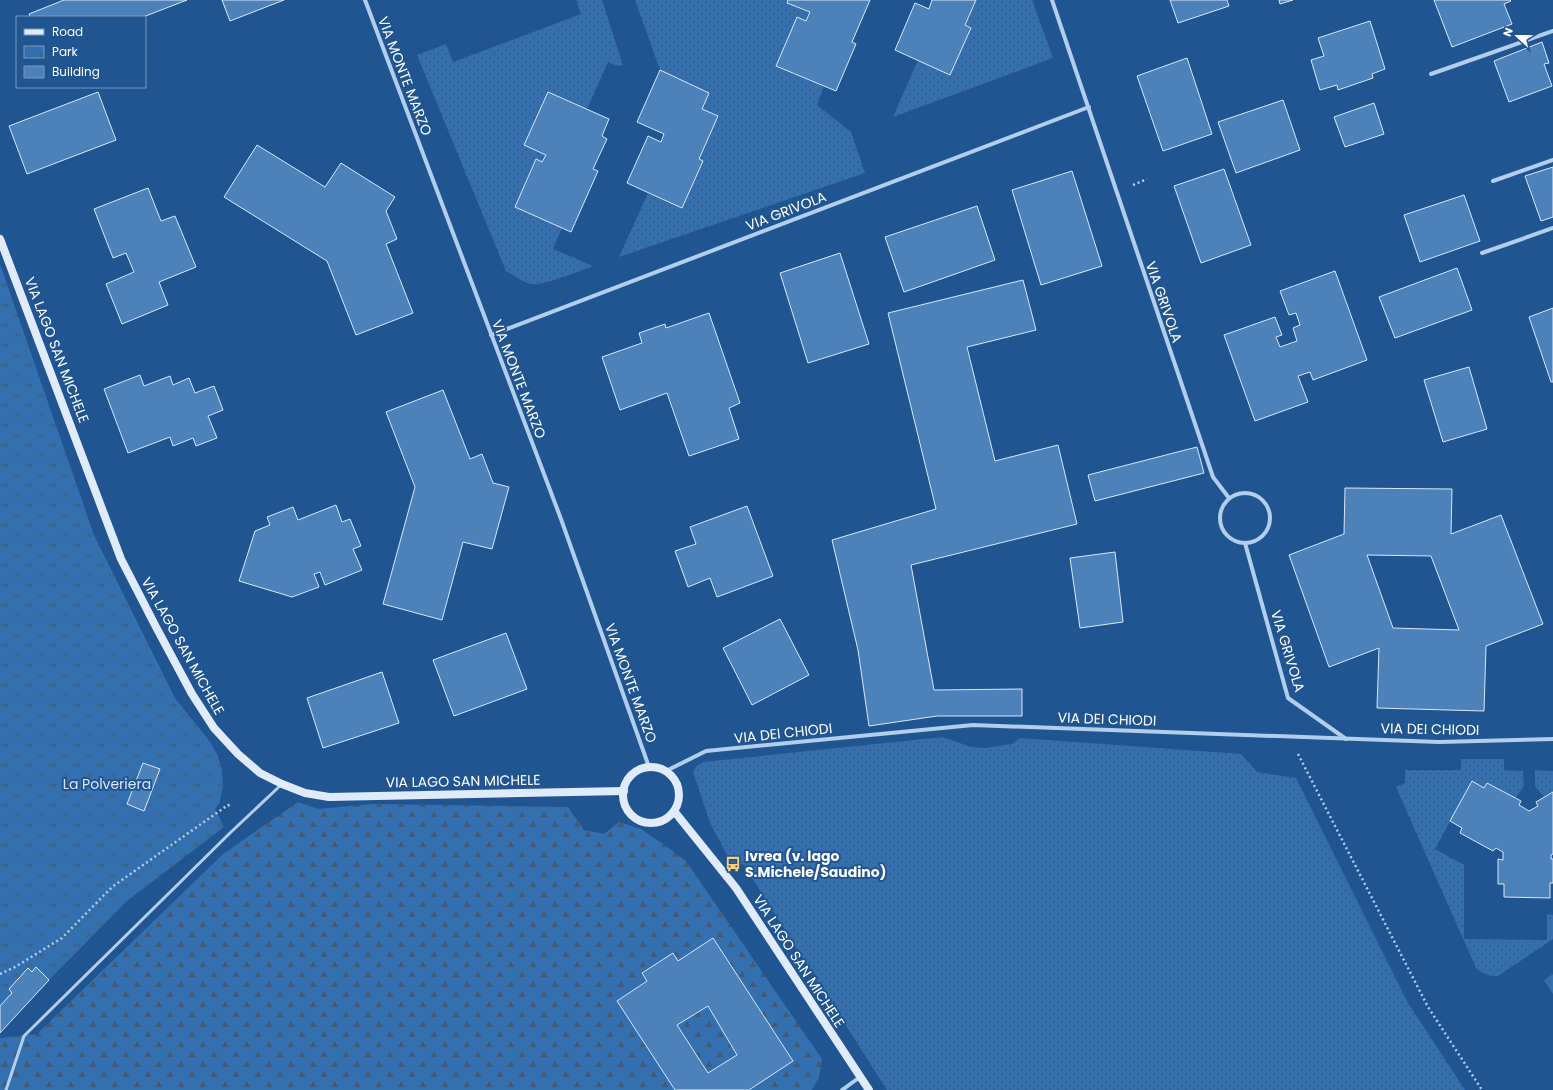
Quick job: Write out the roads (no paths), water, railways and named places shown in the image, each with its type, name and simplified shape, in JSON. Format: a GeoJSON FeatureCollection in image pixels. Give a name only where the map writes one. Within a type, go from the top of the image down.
{"type":"FeatureCollection","features":[{"type":"Feature","properties":{"kind":"main road","name":"VIA LAGO SAN MICHELE"},"geometry":{"type":"LineString","coordinates":[[0,238],[121,559],[192,694],[214,728],[238,754],[260,773],[282,784],[305,793],[329,797],[624,791]]}},
{"type":"Feature","properties":{"kind":"main road"},"geometry":{"type":"LineString","coordinates":[[649,767],[666,771],[673,777],[679,794],[678,803],[674,811],[667,818],[658,822],[649,823],[640,821],[632,816],[623,800],[626,782],[632,774],[649,767]]}},
{"type":"Feature","properties":{"kind":"main road","name":"VIA LAGO SAN MICHELE"},"geometry":{"type":"LineString","coordinates":[[674,811],[736,888],[869,1090]]}},
{"type":"Feature","properties":{"kind":"street","name":"VIA MONTE MARZO"},"geometry":{"type":"LineString","coordinates":[[365,0],[561,519],[649,767]]}},
{"type":"Feature","properties":{"kind":"street","name":"VIA GRIVOLA"},"geometry":{"type":"LineString","coordinates":[[1052,0],[1212,476],[1229,498]]}},
{"type":"Feature","properties":{"kind":"street"},"geometry":{"type":"LineString","coordinates":[[1431,74],[1553,30]]}},
{"type":"Feature","properties":{"kind":"street","name":"VIA GRIVOLA"},"geometry":{"type":"LineString","coordinates":[[491,336],[1089,107]]}},
{"type":"Feature","properties":{"kind":"street"},"geometry":{"type":"LineString","coordinates":[[1493,181],[1553,160]]}},
{"type":"Feature","properties":{"kind":"street"},"geometry":{"type":"LineString","coordinates":[[1482,253],[1553,228]]}},
{"type":"Feature","properties":{"kind":"street"},"geometry":{"type":"LineString","coordinates":[[1247,492],[1257,495],[1264,501],[1269,510],[1270,519],[1268,528],[1263,537],[1254,542],[1245,544],[1233,540],[1224,532],[1220,520],[1222,508],[1229,498],[1238,493],[1247,492]]}},
{"type":"Feature","properties":{"kind":"street","name":"VIA GRIVOLA"},"geometry":{"type":"LineString","coordinates":[[1245,544],[1288,698],[1346,739]]}},
{"type":"Feature","properties":{"kind":"street","name":"VIA DEI CHIODI"},"geometry":{"type":"LineString","coordinates":[[666,771],[706,751],[973,725],[1290,738],[1439,742],[1553,739]]}},
{"type":"Feature","properties":{"kind":"street"},"geometry":{"type":"LineString","coordinates":[[842,1090],[860,1077]]}},
{"type":"Feature","properties":{"kind":"lane"},"geometry":{"type":"LineString","coordinates":[[6,1090],[24,1036],[282,784]]}},
{"type":"Feature","properties":{"kind":"place","name":"Ivrea (v. lago S.Michele/Saudino)"},"geometry":{"type":"Point","coordinates":[733,864]}},
{"type":"Feature","properties":{"kind":"park label","name":"La Polveriera"},"geometry":{"type":"Point","coordinates":[107,784]}}]}
